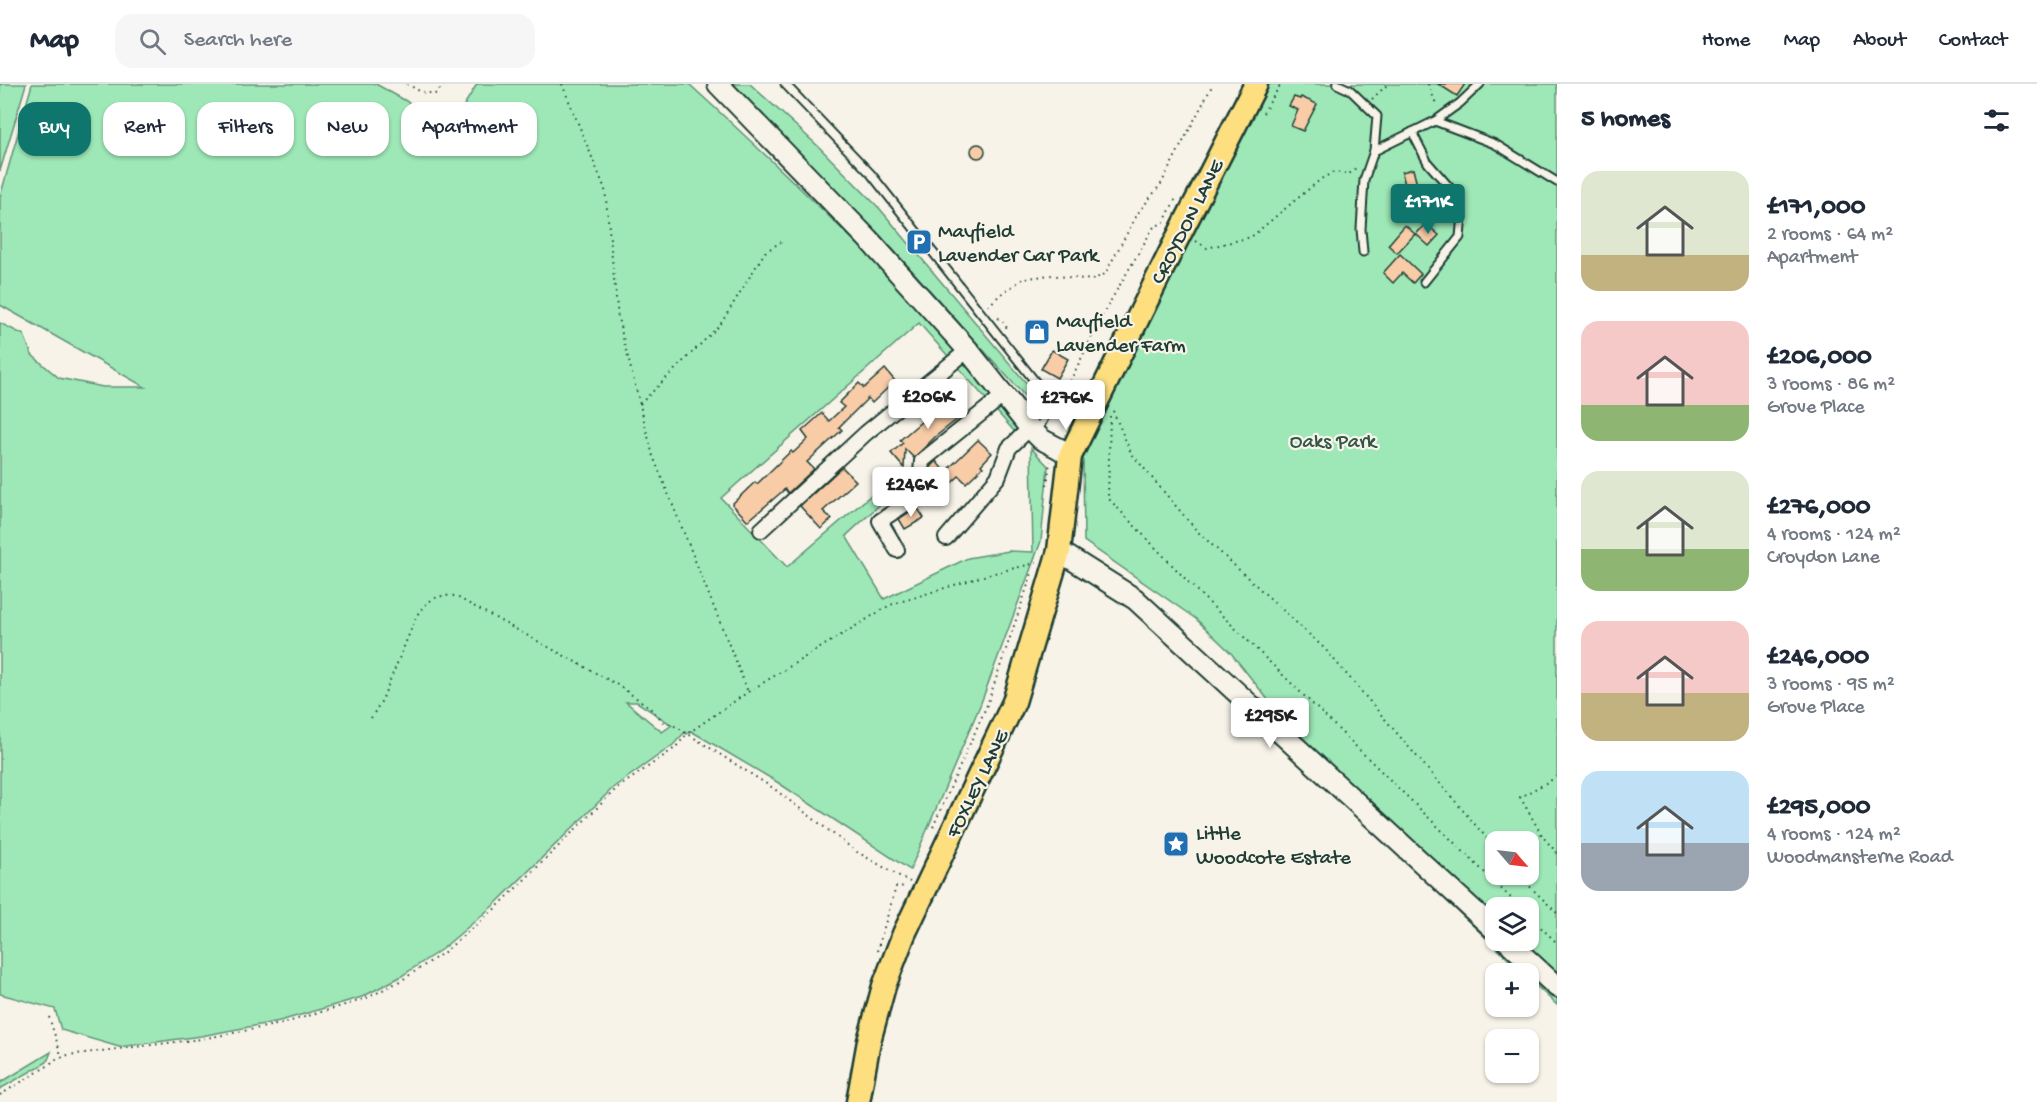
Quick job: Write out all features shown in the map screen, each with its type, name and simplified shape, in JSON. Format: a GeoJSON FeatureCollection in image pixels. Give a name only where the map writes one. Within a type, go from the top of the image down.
{"type":"FeatureCollection","features":[{"type":"Feature","properties":{"kind":"main road"},"geometry":{"type":"LineString","coordinates":[[718,84],[868,239],[968,350],[1036,434],[1070,456]]}},
{"type":"Feature","properties":{"kind":"main road","name":"CROYDON LANE"},"geometry":{"type":"LineString","coordinates":[[1070,456],[1176,240],[1257,84]]}},
{"type":"Feature","properties":{"kind":"main road","name":"FOXLEY LANE"},"geometry":{"type":"LineString","coordinates":[[858,1102],[869,1041],[885,986],[904,934],[1014,702],[1070,456]]}},
{"type":"Feature","properties":{"kind":"main road"},"geometry":{"type":"LineString","coordinates":[[1049,552],[1135,600],[1485,921]]}},
{"type":"Feature","properties":{"kind":"main road"},"geometry":{"type":"LineString","coordinates":[[1518,951],[1557,987]]}},
{"type":"Feature","properties":{"kind":"street"},"geometry":{"type":"LineString","coordinates":[[761,531],[866,433],[968,350]]}},
{"type":"Feature","properties":{"kind":"street"},"geometry":{"type":"LineString","coordinates":[[897,550],[880,521],[919,495],[922,461],[1004,395]]}},
{"type":"Feature","properties":{"kind":"street"},"geometry":{"type":"LineString","coordinates":[[946,538],[998,477],[1009,448],[1036,434]]}},
{"type":"Feature","properties":{"kind":"lane"},"geometry":{"type":"LineString","coordinates":[[785,84],[871,174],[1041,389],[1047,412],[1036,434]]}},
{"type":"Feature","properties":{"kind":"lane"},"geometry":{"type":"LineString","coordinates":[[1337,84],[1350,90],[1377,116],[1374,151],[1364,180],[1361,229],[1363,252]]}},
{"type":"Feature","properties":{"kind":"lane"},"geometry":{"type":"LineString","coordinates":[[1374,151],[1438,118],[1460,103],[1480,84]]}},
{"type":"Feature","properties":{"kind":"lane"},"geometry":{"type":"LineString","coordinates":[[1438,118],[1496,144],[1557,182]]}},
{"type":"Feature","properties":{"kind":"lane"},"geometry":{"type":"LineString","coordinates":[[1412,132],[1428,163],[1457,196],[1462,215],[1460,237],[1424,282]]}},
{"type":"Feature","properties":{"kind":"path"},"geometry":{"type":"LineString","coordinates":[[407,84],[421,92],[435,94],[445,84]]}},
{"type":"Feature","properties":{"kind":"path"},"geometry":{"type":"LineString","coordinates":[[562,84],[605,189],[618,318],[653,456],[748,692]]}},
{"type":"Feature","properties":{"kind":"path"},"geometry":{"type":"LineString","coordinates":[[981,312],[1023,279],[1050,275],[1092,280],[1105,274],[1137,213],[1161,184],[1213,84]]}},
{"type":"Feature","properties":{"kind":"path"},"geometry":{"type":"LineString","coordinates":[[1366,105],[1388,84]]}},
{"type":"Feature","properties":{"kind":"path"},"geometry":{"type":"LineString","coordinates":[[1428,84],[1438,118]]}},
{"type":"Feature","properties":{"kind":"path"},"geometry":{"type":"LineString","coordinates":[[1196,241],[1207,248],[1251,237],[1321,179],[1334,172],[1349,174],[1374,151]]}},
{"type":"Feature","properties":{"kind":"path"},"geometry":{"type":"LineString","coordinates":[[1056,409],[1103,314],[1153,228],[1164,222]]}},
{"type":"Feature","properties":{"kind":"path"},"geometry":{"type":"LineString","coordinates":[[640,404],[720,325],[765,252],[781,242]]}},
{"type":"Feature","properties":{"kind":"path"},"geometry":{"type":"LineString","coordinates":[[1485,836],[1325,649],[1197,531],[1131,453],[1110,404],[1108,498],[1206,600],[1485,873]]}},
{"type":"Feature","properties":{"kind":"path"},"geometry":{"type":"LineString","coordinates":[[1036,434],[1040,446],[1050,461],[1047,490]]}},
{"type":"Feature","properties":{"kind":"path"},"geometry":{"type":"LineString","coordinates":[[0,1095],[54,1060],[68,1055],[201,1039],[281,1024],[364,999],[402,980],[443,952],[497,907],[616,789],[675,748],[687,734],[748,692],[890,605],[990,574],[1036,563],[1049,552]]}},
{"type":"Feature","properties":{"kind":"path"},"geometry":{"type":"LineString","coordinates":[[371,718],[382,700],[417,615],[433,597],[455,596],[616,684],[648,706],[664,722],[773,788],[857,852],[923,890]]}},
{"type":"Feature","properties":{"kind":"path"},"geometry":{"type":"LineString","coordinates":[[1557,777],[1520,797],[1543,837],[1557,853]]}},
{"type":"Feature","properties":{"kind":"path"},"geometry":{"type":"LineString","coordinates":[[1497,885],[1510,897]]}},
{"type":"Feature","properties":{"kind":"path"},"geometry":{"type":"LineString","coordinates":[[1528,885],[1557,913]]}},
{"type":"Feature","properties":{"kind":"path"},"geometry":{"type":"LineString","coordinates":[[1539,926],[1557,943]]}},
{"type":"Feature","properties":{"kind":"path"},"geometry":{"type":"LineString","coordinates":[[49,1017],[62,1058]]}},
{"type":"Feature","properties":{"kind":"green space"},"geometry":{"type":"Polygon","coordinates":[[[0,84],[26,84],[21,102],[18,102],[18,111],[0,171],[0,84]]]}},
{"type":"Feature","properties":{"kind":"green space"},"geometry":{"type":"Polygon","coordinates":[[[32,84],[376,84],[407,102],[401,102],[401,156],[537,156],[537,102],[466,102],[477,84],[689,84],[928,314],[925,318],[1023,426],[1014,431],[919,323],[721,498],[787,567],[877,490],[884,494],[887,498],[846,536],[884,599],[968,558],[1009,551],[1033,552],[1031,448],[1048,466],[1041,541],[981,703],[910,870],[777,782],[691,731],[684,733],[673,745],[614,787],[494,905],[442,949],[400,977],[362,997],[280,1021],[201,1036],[119,1047],[61,1030],[55,1009],[0,994],[0,323],[24,335],[32,355],[59,378],[103,387],[145,387],[0,305],[0,197],[18,133],[18,156],[91,156],[91,102],[27,102],[32,84]],[[626,702],[662,732],[672,725],[637,702],[626,702]]]}},
{"type":"Feature","properties":{"kind":"green space"},"geometry":{"type":"Polygon","coordinates":[[[727,84],[750,84],[819,147],[880,209],[1048,409],[1039,412],[881,236],[727,84]]]}},
{"type":"Feature","properties":{"kind":"green space","name":"Oaks Park"},"geometry":{"type":"Polygon","coordinates":[[[1256,84],[1557,84],[1557,1005],[1539,988],[1539,963],[1512,963],[1500,951],[1539,951],[1539,897],[1485,897],[1485,937],[1370,828],[1231,653],[1196,619],[1084,541],[1083,458],[1176,241],[1256,84]]]}},
{"type":"Feature","properties":{"kind":"green space"},"geometry":{"type":"Polygon","coordinates":[[[51,1052],[47,1062],[0,1089],[0,1083],[51,1052]]]}},
{"type":"Feature","properties":{"kind":"building"},"geometry":{"type":"Polygon","coordinates":[[[1438,84],[1465,84],[1457,96],[1438,84]]]}},
{"type":"Feature","properties":{"kind":"building"},"geometry":{"type":"Polygon","coordinates":[[[1294,97],[1300,99],[1301,97],[1317,104],[1303,131],[1291,126],[1298,110],[1289,106],[1294,97]]]}},
{"type":"Feature","properties":{"kind":"building"},"geometry":{"type":"Polygon","coordinates":[[[978,144],[983,146],[985,151],[983,156],[978,158],[973,156],[971,151],[973,146],[978,144]]]}},
{"type":"Feature","properties":{"kind":"building"},"geometry":{"type":"Polygon","coordinates":[[[1413,169],[1421,201],[1414,203],[1415,207],[1398,211],[1392,188],[1405,185],[1402,172],[1413,169]]]}},
{"type":"Feature","properties":{"kind":"building"},"geometry":{"type":"Polygon","coordinates":[[[1426,224],[1439,235],[1429,246],[1416,234],[1426,224]]]}},
{"type":"Feature","properties":{"kind":"building"},"geometry":{"type":"Polygon","coordinates":[[[1405,225],[1415,234],[1397,253],[1388,245],[1405,225]]]}},
{"type":"Feature","properties":{"kind":"building"},"geometry":{"type":"Polygon","coordinates":[[[1400,254],[1421,274],[1413,283],[1402,273],[1393,283],[1383,273],[1400,254]]]}},
{"type":"Feature","properties":{"kind":"building"},"geometry":{"type":"Polygon","coordinates":[[[1052,350],[1068,359],[1057,378],[1041,369],[1052,350]]]}},
{"type":"Feature","properties":{"kind":"building"},"geometry":{"type":"Polygon","coordinates":[[[885,369],[895,381],[872,403],[868,398],[839,427],[842,430],[807,462],[814,469],[788,493],[785,489],[748,521],[732,504],[755,482],[757,484],[791,451],[793,453],[808,439],[802,431],[822,413],[829,421],[844,407],[839,403],[859,383],[864,388],[885,369]]]}},
{"type":"Feature","properties":{"kind":"building"},"geometry":{"type":"Polygon","coordinates":[[[951,396],[965,413],[935,437],[914,458],[905,449],[904,468],[891,453],[903,443],[900,440],[951,396]]]}},
{"type":"Feature","properties":{"kind":"building"},"geometry":{"type":"Polygon","coordinates":[[[978,440],[992,453],[981,465],[983,467],[966,483],[959,476],[943,491],[930,476],[931,466],[936,461],[945,472],[978,440]]]}},
{"type":"Feature","properties":{"kind":"building"},"geometry":{"type":"Polygon","coordinates":[[[842,467],[856,481],[823,511],[832,519],[821,529],[800,506],[842,467]]]}},
{"type":"Feature","properties":{"kind":"building"},"geometry":{"type":"Polygon","coordinates":[[[891,473],[904,474],[903,495],[895,500],[890,500],[891,473]]]}},
{"type":"Feature","properties":{"kind":"building"},"geometry":{"type":"Polygon","coordinates":[[[917,507],[924,518],[905,529],[899,519],[917,507]]]}},
{"type":"Feature","properties":{"kind":"place","name":"Mayfield Lavender Car Park"},"geometry":{"type":"Point","coordinates":[919,242]}},
{"type":"Feature","properties":{"kind":"place","name":"Mayfield Lavender Farm"},"geometry":{"type":"Point","coordinates":[1037,332]}},
{"type":"Feature","properties":{"kind":"place","name":"Little Woodcote Estate"},"geometry":{"type":"Point","coordinates":[1176,844]}}]}
